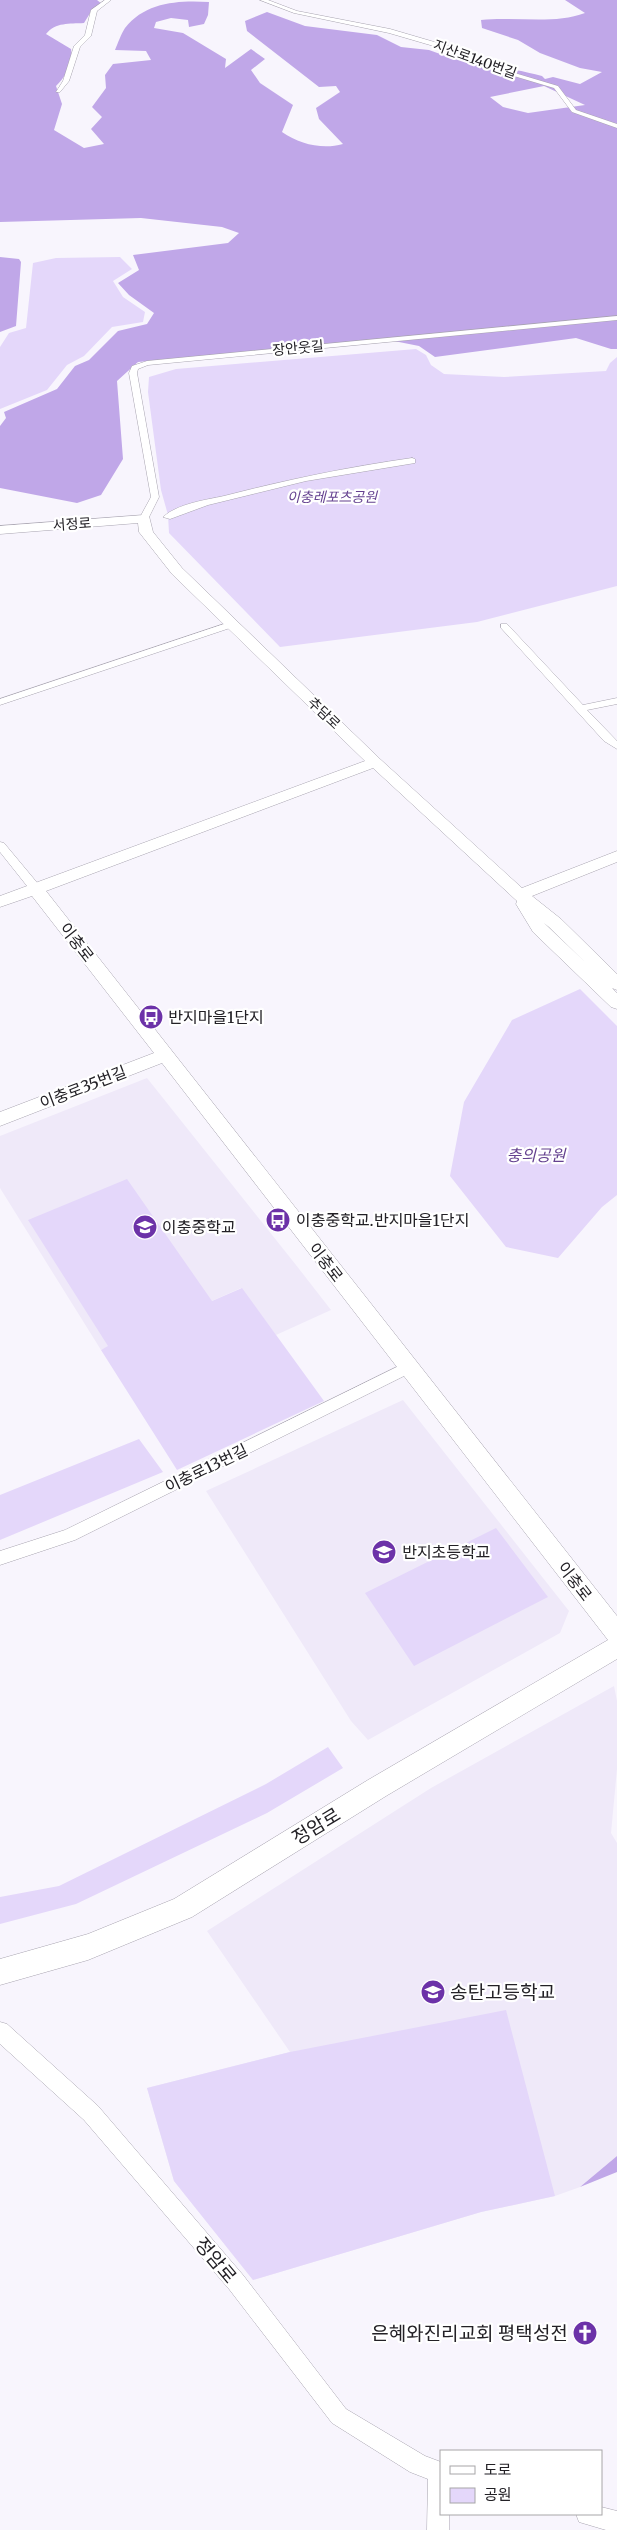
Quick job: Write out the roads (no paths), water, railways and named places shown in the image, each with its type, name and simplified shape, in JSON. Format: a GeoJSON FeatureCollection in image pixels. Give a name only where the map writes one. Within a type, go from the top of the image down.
{"type":"FeatureCollection","features":[{"type":"Feature","properties":{"kind":"street"},"geometry":{"type":"LineString","coordinates":[[58,91],[66,81],[77,46],[88,36],[88,27],[94,19],[94,10],[108,0]]}},
{"type":"Feature","properties":{"kind":"street","name":"지산로140번길"},"geometry":{"type":"LineString","coordinates":[[263,0],[296,12],[390,31],[463,53],[479,64],[556,87],[574,110],[617,126]]}},
{"type":"Feature","properties":{"kind":"street","name":"장안웃길"},"geometry":{"type":"LineString","coordinates":[[144,519],[156,497],[133,373],[135,368],[147,363],[617,318]]}},
{"type":"Feature","properties":{"kind":"street"},"geometry":{"type":"LineString","coordinates":[[168,517],[186,508],[277,485],[347,469],[412,461]]}},
{"type":"Feature","properties":{"kind":"street","name":"서정로"},"geometry":{"type":"LineString","coordinates":[[0,530],[144,519]]}},
{"type":"Feature","properties":{"kind":"street","name":"추담로"},"geometry":{"type":"LineString","coordinates":[[144,519],[146,532],[178,571],[375,762],[520,895],[555,923],[617,984]]}},
{"type":"Feature","properties":{"kind":"street"},"geometry":{"type":"LineString","coordinates":[[0,702],[233,624]]}},
{"type":"Feature","properties":{"kind":"street"},"geometry":{"type":"LineString","coordinates":[[504,626],[580,709],[617,746]]}},
{"type":"Feature","properties":{"kind":"street"},"geometry":{"type":"LineString","coordinates":[[580,709],[617,701]]}},
{"type":"Feature","properties":{"kind":"street"},"geometry":{"type":"LineString","coordinates":[[0,902],[375,762]]}},
{"type":"Feature","properties":{"kind":"street","name":"이충로"},"geometry":{"type":"LineString","coordinates":[[0,845],[617,1634]]}},
{"type":"Feature","properties":{"kind":"street"},"geometry":{"type":"LineString","coordinates":[[520,895],[617,856]]}},
{"type":"Feature","properties":{"kind":"street","name":"추담로"},"geometry":{"type":"LineString","coordinates":[[520,895],[539,928],[617,1002]]}},
{"type":"Feature","properties":{"kind":"street","name":"이충로35번길"},"geometry":{"type":"LineString","coordinates":[[0,1119],[166,1055]]}},
{"type":"Feature","properties":{"kind":"street","name":"이충로13번길"},"geometry":{"type":"LineString","coordinates":[[0,1558],[70,1535],[408,1368]]}},
{"type":"Feature","properties":{"kind":"street","name":"정암로"},"geometry":{"type":"LineString","coordinates":[[0,1972],[88,1947],[183,1908],[384,1784],[617,1647]]}},
{"type":"Feature","properties":{"kind":"street","name":"정암로"},"geometry":{"type":"LineString","coordinates":[[0,2030],[91,2113],[236,2282],[339,2416],[418,2464],[440,2472]]}},
{"type":"Feature","properties":{"kind":"street"},"geometry":{"type":"LineString","coordinates":[[438,2530],[440,2472]]}},
{"type":"Feature","properties":{"kind":"street"},"geometry":{"type":"LineString","coordinates":[[591,2515],[617,2522]]}},
{"type":"Feature","properties":{"kind":"place","name":"반지마을1단지"},"geometry":{"type":"Point","coordinates":[151,1017]}},
{"type":"Feature","properties":{"kind":"place","name":"이충중학교.반지마을1단지"},"geometry":{"type":"Point","coordinates":[278,1220]}},
{"type":"Feature","properties":{"kind":"place","name":"이충중학교"},"geometry":{"type":"Point","coordinates":[145,1227]}},
{"type":"Feature","properties":{"kind":"place","name":"반지초등학교"},"geometry":{"type":"Point","coordinates":[384,1552]}},
{"type":"Feature","properties":{"kind":"place","name":"송탄고등학교"},"geometry":{"type":"Point","coordinates":[433,1992]}},
{"type":"Feature","properties":{"kind":"place","name":"은혜와진리교회 평택성전"},"geometry":{"type":"Point","coordinates":[585,2333]}},
{"type":"Feature","properties":{"kind":"park label","name":"이충레포츠공원"},"geometry":{"type":"Point","coordinates":[332,497]}},
{"type":"Feature","properties":{"kind":"park label","name":"충의공원"},"geometry":{"type":"Point","coordinates":[536,1155]}}]}
